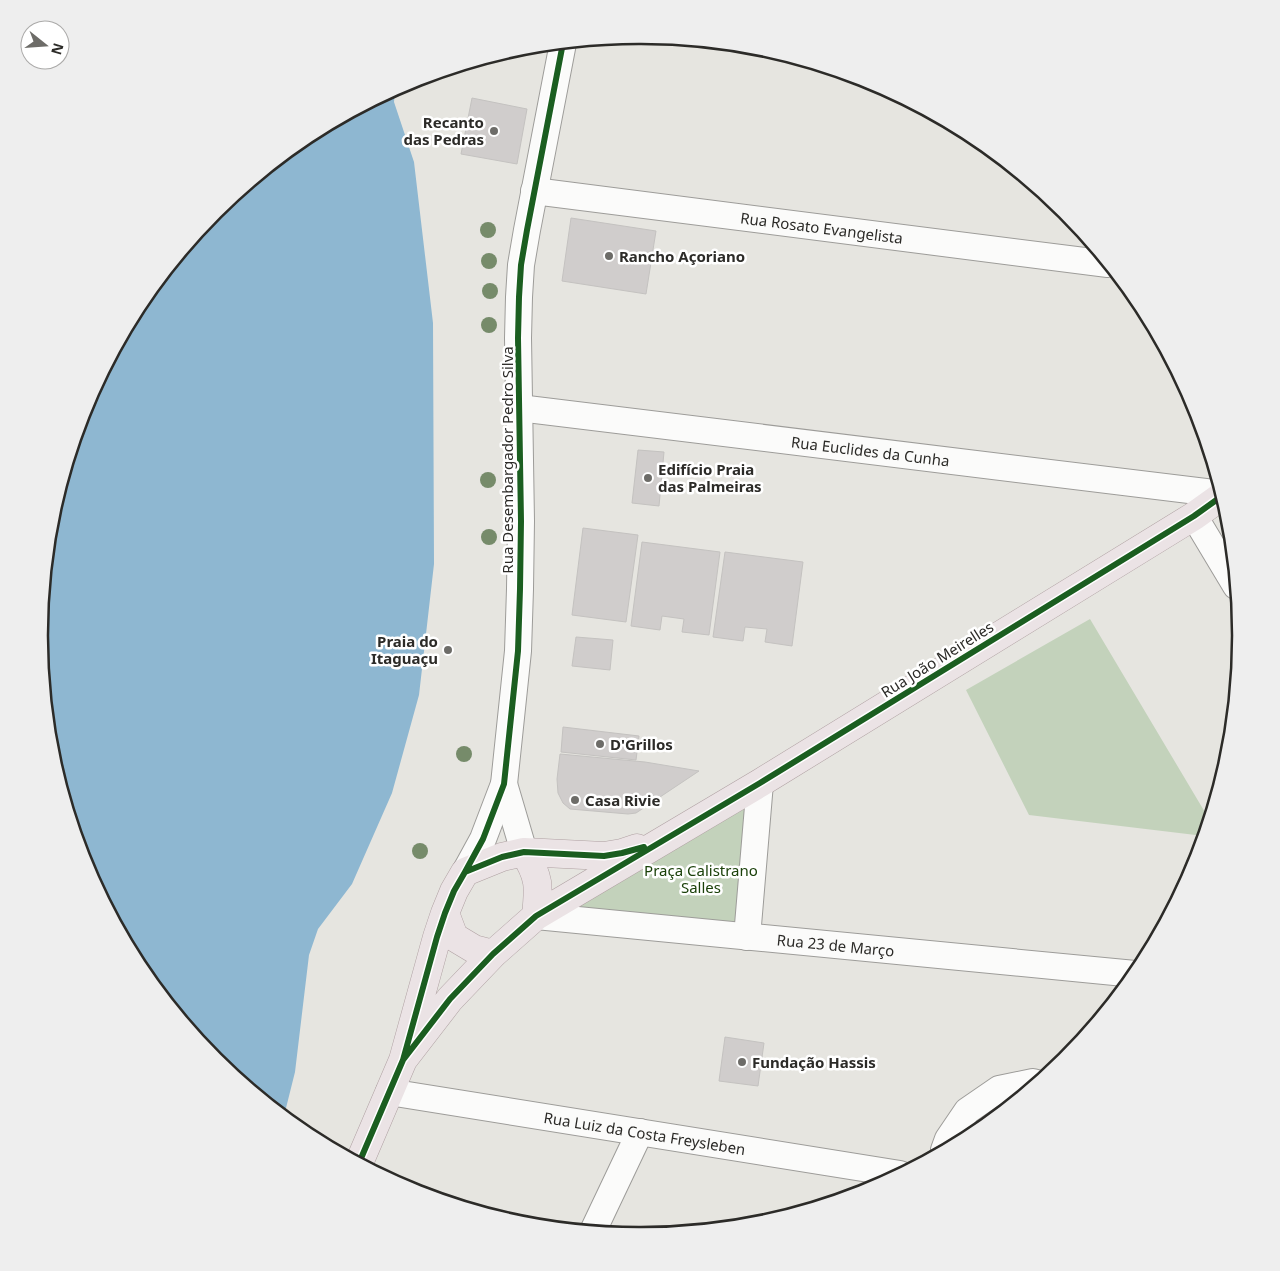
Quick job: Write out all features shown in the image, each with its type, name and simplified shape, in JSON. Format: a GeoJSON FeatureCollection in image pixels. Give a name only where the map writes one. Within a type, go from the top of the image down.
{"type":"FeatureCollection","features":[{"type":"Feature","properties":{"kind":"main road","name":"Rua João Meirelles"},"geometry":{"type":"LineString","coordinates":[[536,916],[760,783],[1194,516],[1216,500]]}},
{"type":"Feature","properties":{"kind":"main road","name":"Rua João Meirelles"},"geometry":{"type":"LineString","coordinates":[[524,852],[604,856],[622,853],[663,841]]}},
{"type":"Feature","properties":{"kind":"main road"},"geometry":{"type":"LineString","coordinates":[[465,872],[502,857],[524,852],[534,868],[539,888],[536,916]]}},
{"type":"Feature","properties":{"kind":"main road","name":"Rua Desembargador Pedro Silva"},"geometry":{"type":"LineString","coordinates":[[361,1157],[403,1060],[444,913],[465,872]]}},
{"type":"Feature","properties":{"kind":"main road"},"geometry":{"type":"LineString","coordinates":[[444,913],[454,937],[474,950],[493,954]]}},
{"type":"Feature","properties":{"kind":"main road","name":"Rua Desembargador Pedro Silva"},"geometry":{"type":"LineString","coordinates":[[403,1060],[450,999],[493,954],[536,916]]}},
{"type":"Feature","properties":{"kind":"street","name":"Rua Desembargador Pedro Silva"},"geometry":{"type":"LineString","coordinates":[[465,872],[483,839],[504,784],[518,651],[520,589],[518,338],[520,281],[525,239],[562,49]]}},
{"type":"Feature","properties":{"kind":"street","name":"Rua Rosato Evangelista"},"geometry":{"type":"LineString","coordinates":[[534,191],[1099,263]]}},
{"type":"Feature","properties":{"kind":"street","name":"Rua Euclides da Cunha"},"geometry":{"type":"LineString","coordinates":[[519,408],[1215,494]]}},
{"type":"Feature","properties":{"kind":"street"},"geometry":{"type":"LineString","coordinates":[[1194,516],[1228,573]]}},
{"type":"Feature","properties":{"kind":"street"},"geometry":{"type":"LineString","coordinates":[[747,937],[760,783]]}},
{"type":"Feature","properties":{"kind":"street","name":"Rua Desembargador Pedro Silva"},"geometry":{"type":"LineString","coordinates":[[504,784],[524,852]]}},
{"type":"Feature","properties":{"kind":"street","name":"Rua 23 de Março"},"geometry":{"type":"LineString","coordinates":[[536,916],[1125,973]]}},
{"type":"Feature","properties":{"kind":"street"},"geometry":{"type":"LineString","coordinates":[[947,1141],[967,1111],[999,1089],[1026,1084]]}},
{"type":"Feature","properties":{"kind":"street","name":"Rua Luiz da Costa Freysleben"},"geometry":{"type":"LineString","coordinates":[[389,1092],[888,1172]]}},
{"type":"Feature","properties":{"kind":"street"},"geometry":{"type":"LineString","coordinates":[[596,1225],[640,1132]]}},
{"type":"Feature","properties":{"kind":"green space"},"geometry":{"type":"Polygon","coordinates":[[[1090,619],[1205,812],[1197,835],[1029,815],[966,690],[1090,619]]]}},
{"type":"Feature","properties":{"kind":"green space","name":"Praça Calistrano Salles"},"geometry":{"type":"Polygon","coordinates":[[[753,795],[741,927],[560,912],[753,795]]]}},
{"type":"Feature","properties":{"kind":"water"},"geometry":{"type":"Polygon","coordinates":[[[394,98],[394,102],[414,162],[433,323],[434,564],[419,695],[392,793],[352,884],[318,929],[309,955],[295,1072],[286,1109],[250,1080],[195,1026],[148,964],[109,897],[93,862],[68,789],[53,713],[48,636],[53,558],[68,482],[93,409],[109,374],[128,340],[148,307],[171,275],[195,245],[222,217],[280,166],[311,143],[344,123],[394,98]]]}},
{"type":"Feature","properties":{"kind":"building","name":"Recanto das Pedras"},"geometry":{"type":"Polygon","coordinates":[[[472,98],[527,109],[517,164],[461,154],[472,98]]]}},
{"type":"Feature","properties":{"kind":"building","name":"Rancho Açoriano"},"geometry":{"type":"Polygon","coordinates":[[[571,218],[656,231],[646,294],[562,281],[571,218]]]}},
{"type":"Feature","properties":{"kind":"building","name":"Edifício Praia das Palmeiras"},"geometry":{"type":"Polygon","coordinates":[[[638,450],[664,452],[659,506],[632,503],[638,450]]]}},
{"type":"Feature","properties":{"kind":"building"},"geometry":{"type":"Polygon","coordinates":[[[583,528],[638,535],[626,622],[572,615],[583,528]]]}},
{"type":"Feature","properties":{"kind":"building"},"geometry":{"type":"Polygon","coordinates":[[[642,542],[720,552],[709,635],[682,632],[684,619],[662,616],[660,630],[631,626],[642,542]]]}},
{"type":"Feature","properties":{"kind":"building"},"geometry":{"type":"Polygon","coordinates":[[[725,552],[803,562],[792,646],[765,642],[767,629],[745,627],[743,641],[713,637],[725,552]]]}},
{"type":"Feature","properties":{"kind":"building"},"geometry":{"type":"Polygon","coordinates":[[[576,637],[613,640],[610,670],[572,666],[576,637]]]}},
{"type":"Feature","properties":{"kind":"building","name":"D'Grillos"},"geometry":{"type":"Polygon","coordinates":[[[563,727],[639,736],[636,760],[561,752],[563,727]]]}},
{"type":"Feature","properties":{"kind":"building"},"geometry":{"type":"Polygon","coordinates":[[[560,754],[645,762],[699,771],[636,813],[570,809],[563,803],[558,793],[557,779],[560,754]]]}},
{"type":"Feature","properties":{"kind":"building","name":"Fundação Hassis"},"geometry":{"type":"Polygon","coordinates":[[[725,1037],[764,1043],[758,1086],[719,1081],[725,1037]]]}},
{"type":"Feature","properties":{"kind":"cycle path"},"geometry":{"type":"LineString","coordinates":[[465,872],[483,839],[504,784],[518,651],[521,521],[518,338],[521,265],[562,49]]}},
{"type":"Feature","properties":{"kind":"cycle path"},"geometry":{"type":"LineString","coordinates":[[403,1060],[450,999],[493,954],[536,916],[760,783],[1194,516],[1216,500]]}},
{"type":"Feature","properties":{"kind":"cycle path"},"geometry":{"type":"LineString","coordinates":[[361,1157],[403,1060],[437,937],[454,891],[465,872],[502,857],[524,852],[604,856],[644,847]]}},
{"type":"Feature","properties":{"kind":"place","name":"Recanto das Pedras"},"geometry":{"type":"Point","coordinates":[494,131]}},
{"type":"Feature","properties":{"kind":"place","name":"Rancho Açoriano"},"geometry":{"type":"Point","coordinates":[609,256]}},
{"type":"Feature","properties":{"kind":"place","name":"Edifício Praia das Palmeiras"},"geometry":{"type":"Point","coordinates":[648,478]}},
{"type":"Feature","properties":{"kind":"place","name":"Praia do Itaguaçu"},"geometry":{"type":"Point","coordinates":[448,650]}},
{"type":"Feature","properties":{"kind":"place","name":"D'Grillos"},"geometry":{"type":"Point","coordinates":[600,744]}},
{"type":"Feature","properties":{"kind":"place","name":"Casa Rivie"},"geometry":{"type":"Point","coordinates":[575,800]}},
{"type":"Feature","properties":{"kind":"place","name":"Fundação Hassis"},"geometry":{"type":"Point","coordinates":[742,1062]}}]}
